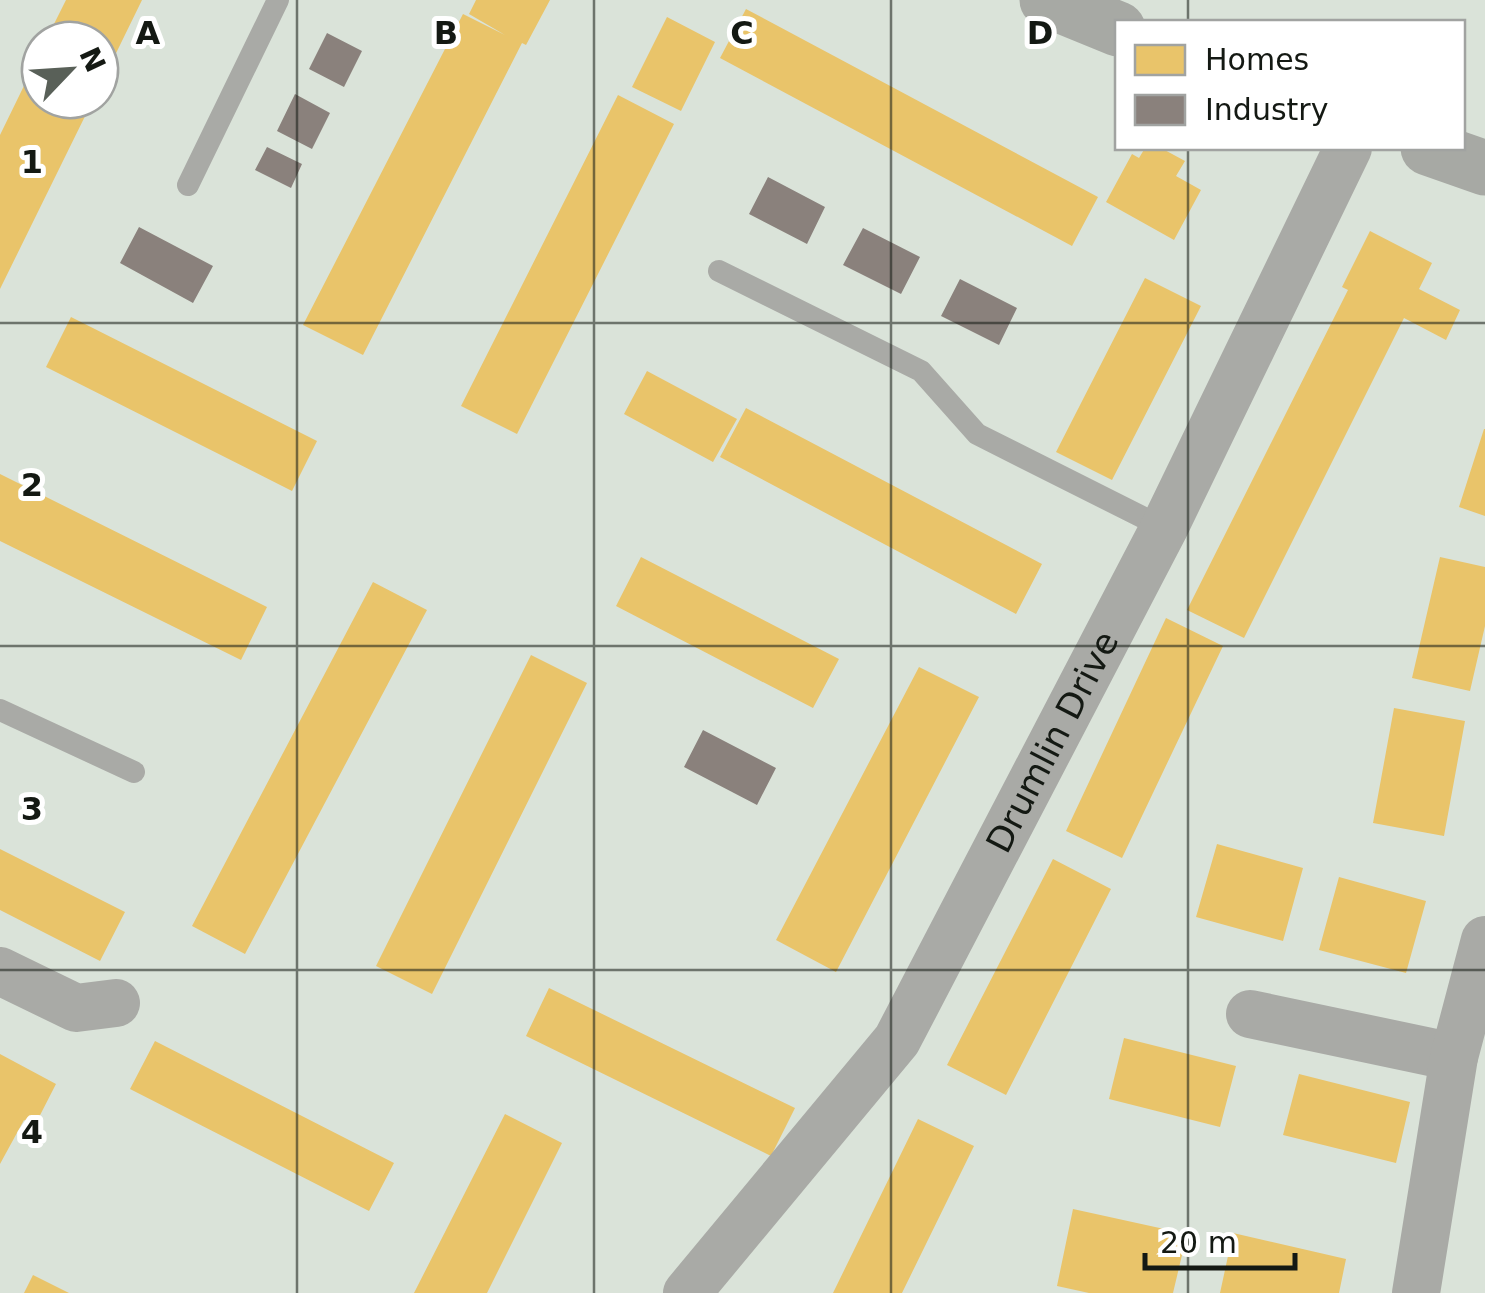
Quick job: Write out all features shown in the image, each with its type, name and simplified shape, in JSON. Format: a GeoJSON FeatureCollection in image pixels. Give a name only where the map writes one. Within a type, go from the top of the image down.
{"type":"FeatureCollection","features":[{"type":"Feature","properties":{"kind":"main road"},"geometry":{"type":"LineString","coordinates":[[1047,0],[1115,27]]}},
{"type":"Feature","properties":{"kind":"main road"},"geometry":{"type":"LineString","coordinates":[[1434,150],[1485,168]]}},
{"type":"Feature","properties":{"kind":"street","name":"Drumlin Drive"},"geometry":{"type":"LineString","coordinates":[[687,1293],[897,1040],[1164,528],[1347,150]]}},
{"type":"Feature","properties":{"kind":"street"},"geometry":{"type":"LineString","coordinates":[[1416,1293],[1454,1057],[1485,940]]}},
{"type":"Feature","properties":{"kind":"street"},"geometry":{"type":"LineString","coordinates":[[0,971],[76,1008],[116,1003]]}},
{"type":"Feature","properties":{"kind":"street"},"geometry":{"type":"LineString","coordinates":[[1250,1014],[1454,1057]]}},
{"type":"Feature","properties":{"kind":"lane"},"geometry":{"type":"LineString","coordinates":[[188,185],[278,0]]}},
{"type":"Feature","properties":{"kind":"lane"},"geometry":{"type":"LineString","coordinates":[[719,272],[921,371],[977,434],[1164,528]]}},
{"type":"Feature","properties":{"kind":"lane"},"geometry":{"type":"LineString","coordinates":[[0,710],[134,772]]}},
{"type":"Feature","properties":{"kind":"building: Homes"},"geometry":{"type":"Polygon","coordinates":[[[66,0],[142,0],[120,45],[120,20],[56,20],[66,0]]]}},
{"type":"Feature","properties":{"kind":"building: Homes"},"geometry":{"type":"Polygon","coordinates":[[[476,0],[550,0],[526,45],[522,43],[363,355],[303,325],[463,14],[505,35],[469,14],[476,0]]]}},
{"type":"Feature","properties":{"kind":"building: Homes"},"geometry":{"type":"Polygon","coordinates":[[[746,9],[1098,197],[1072,246],[720,58],[746,9]]]}},
{"type":"Feature","properties":{"kind":"building: Homes"},"geometry":{"type":"Polygon","coordinates":[[[667,17],[715,42],[681,111],[632,87],[667,17]]]}},
{"type":"Feature","properties":{"kind":"building: Homes"},"geometry":{"type":"Polygon","coordinates":[[[20,94],[20,120],[83,120],[0,289],[0,135],[20,94]]]}},
{"type":"Feature","properties":{"kind":"building: Homes"},"geometry":{"type":"Polygon","coordinates":[[[618,95],[674,124],[517,434],[461,406],[618,95]]]}},
{"type":"Feature","properties":{"kind":"building: Homes"},"geometry":{"type":"Polygon","coordinates":[[[1144,150],[1165,150],[1185,161],[1176,176],[1201,190],[1174,240],[1106,202],[1132,154],[1139,158],[1144,150]]]}},
{"type":"Feature","properties":{"kind":"building: Homes"},"geometry":{"type":"Polygon","coordinates":[[[1370,231],[1432,263],[1419,289],[1460,310],[1446,340],[1404,318],[1244,638],[1187,610],[1348,290],[1342,287],[1370,231]]]}},
{"type":"Feature","properties":{"kind":"building: Homes"},"geometry":{"type":"Polygon","coordinates":[[[1145,278],[1201,306],[1112,480],[1056,452],[1145,278]]]}},
{"type":"Feature","properties":{"kind":"building: Homes"},"geometry":{"type":"Polygon","coordinates":[[[71,317],[317,441],[292,491],[46,367],[71,317]]]}},
{"type":"Feature","properties":{"kind":"building: Homes"},"geometry":{"type":"Polygon","coordinates":[[[647,371],[737,419],[713,462],[624,414],[647,371]]]}},
{"type":"Feature","properties":{"kind":"building: Homes"},"geometry":{"type":"Polygon","coordinates":[[[746,408],[1042,564],[1016,614],[720,457],[746,408]]]}},
{"type":"Feature","properties":{"kind":"building: Homes"},"geometry":{"type":"Polygon","coordinates":[[[1485,429],[1485,516],[1459,507],[1485,429]]]}},
{"type":"Feature","properties":{"kind":"building: Homes"},"geometry":{"type":"Polygon","coordinates":[[[0,474],[267,607],[241,660],[0,541],[0,474]]]}},
{"type":"Feature","properties":{"kind":"building: Homes"},"geometry":{"type":"Polygon","coordinates":[[[641,557],[839,659],[813,708],[616,606],[641,557]]]}},
{"type":"Feature","properties":{"kind":"building: Homes"},"geometry":{"type":"Polygon","coordinates":[[[1440,557],[1485,567],[1485,626],[1470,691],[1412,678],[1440,557]]]}},
{"type":"Feature","properties":{"kind":"building: Homes"},"geometry":{"type":"Polygon","coordinates":[[[373,582],[427,610],[245,954],[192,926],[373,582]]]}},
{"type":"Feature","properties":{"kind":"building: Homes"},"geometry":{"type":"Polygon","coordinates":[[[1166,618],[1223,646],[1122,858],[1066,831],[1166,618]]]}},
{"type":"Feature","properties":{"kind":"building: Homes"},"geometry":{"type":"Polygon","coordinates":[[[531,655],[587,683],[432,994],[376,966],[531,655]]]}},
{"type":"Feature","properties":{"kind":"building: Homes"},"geometry":{"type":"Polygon","coordinates":[[[919,667],[979,697],[836,972],[776,940],[919,667]]]}},
{"type":"Feature","properties":{"kind":"building: Homes"},"geometry":{"type":"Polygon","coordinates":[[[1394,708],[1465,721],[1444,836],[1373,823],[1394,708]]]}},
{"type":"Feature","properties":{"kind":"building: Homes"},"geometry":{"type":"Polygon","coordinates":[[[1217,844],[1303,868],[1283,941],[1196,917],[1217,844]]]}},
{"type":"Feature","properties":{"kind":"building: Homes"},"geometry":{"type":"Polygon","coordinates":[[[0,849],[125,912],[100,961],[0,910],[0,849]]]}},
{"type":"Feature","properties":{"kind":"building: Homes"},"geometry":{"type":"Polygon","coordinates":[[[1053,859],[1111,889],[1006,1095],[947,1065],[1053,859]]]}},
{"type":"Feature","properties":{"kind":"building: Homes"},"geometry":{"type":"Polygon","coordinates":[[[1339,877],[1426,901],[1406,973],[1319,950],[1339,877]]]}},
{"type":"Feature","properties":{"kind":"building: Homes"},"geometry":{"type":"Polygon","coordinates":[[[549,988],[795,1108],[771,1156],[526,1036],[549,988]]]}},
{"type":"Feature","properties":{"kind":"building: Homes"},"geometry":{"type":"Polygon","coordinates":[[[1124,1038],[1236,1066],[1220,1127],[1109,1099],[1124,1038]]]}},
{"type":"Feature","properties":{"kind":"building: Homes"},"geometry":{"type":"Polygon","coordinates":[[[155,1041],[394,1163],[369,1211],[130,1089],[155,1041]]]}},
{"type":"Feature","properties":{"kind":"building: Homes"},"geometry":{"type":"Polygon","coordinates":[[[0,1054],[56,1084],[35,1125],[24,1120],[0,1164],[0,1054]]]}},
{"type":"Feature","properties":{"kind":"building: Homes"},"geometry":{"type":"Polygon","coordinates":[[[1299,1074],[1410,1102],[1396,1163],[1283,1135],[1299,1074]]]}},
{"type":"Feature","properties":{"kind":"building: Homes"},"geometry":{"type":"Polygon","coordinates":[[[505,1114],[562,1143],[487,1293],[414,1293],[505,1114]]]}},
{"type":"Feature","properties":{"kind":"building: Homes"},"geometry":{"type":"Polygon","coordinates":[[[918,1119],[974,1146],[902,1293],[833,1293],[918,1119]]]}},
{"type":"Feature","properties":{"kind":"building: Homes"},"geometry":{"type":"Polygon","coordinates":[[[1073,1209],[1187,1234],[1173,1293],[1089,1293],[1057,1286],[1073,1209]]]}},
{"type":"Feature","properties":{"kind":"building: Homes"},"geometry":{"type":"Polygon","coordinates":[[[1233,1233],[1346,1259],[1339,1293],[1220,1293],[1233,1233]]]}},
{"type":"Feature","properties":{"kind":"building: Homes"},"geometry":{"type":"Polygon","coordinates":[[[33,1275],[69,1293],[24,1293],[33,1275]]]}},
{"type":"Feature","properties":{"kind":"building: Industry"},"geometry":{"type":"Polygon","coordinates":[[[327,33],[362,51],[344,87],[309,69],[327,33]]]}},
{"type":"Feature","properties":{"kind":"building: Industry"},"geometry":{"type":"Polygon","coordinates":[[[295,94],[330,113],[312,149],[277,131],[295,94]]]}},
{"type":"Feature","properties":{"kind":"building: Industry"},"geometry":{"type":"Polygon","coordinates":[[[267,147],[302,164],[291,188],[255,170],[267,147]]]}},
{"type":"Feature","properties":{"kind":"building: Industry"},"geometry":{"type":"Polygon","coordinates":[[[768,177],[825,207],[807,244],[749,214],[768,177]]]}},
{"type":"Feature","properties":{"kind":"building: Industry"},"geometry":{"type":"Polygon","coordinates":[[[139,227],[213,266],[193,303],[120,263],[139,227]]]}},
{"type":"Feature","properties":{"kind":"building: Industry"},"geometry":{"type":"Polygon","coordinates":[[[863,228],[920,257],[901,294],[843,265],[863,228]]]}},
{"type":"Feature","properties":{"kind":"building: Industry"},"geometry":{"type":"Polygon","coordinates":[[[960,279],[1017,308],[999,345],[941,316],[960,279]]]}},
{"type":"Feature","properties":{"kind":"building: Industry"},"geometry":{"type":"Polygon","coordinates":[[[703,730],[776,768],[757,805],[684,767],[703,730]]]}}]}
